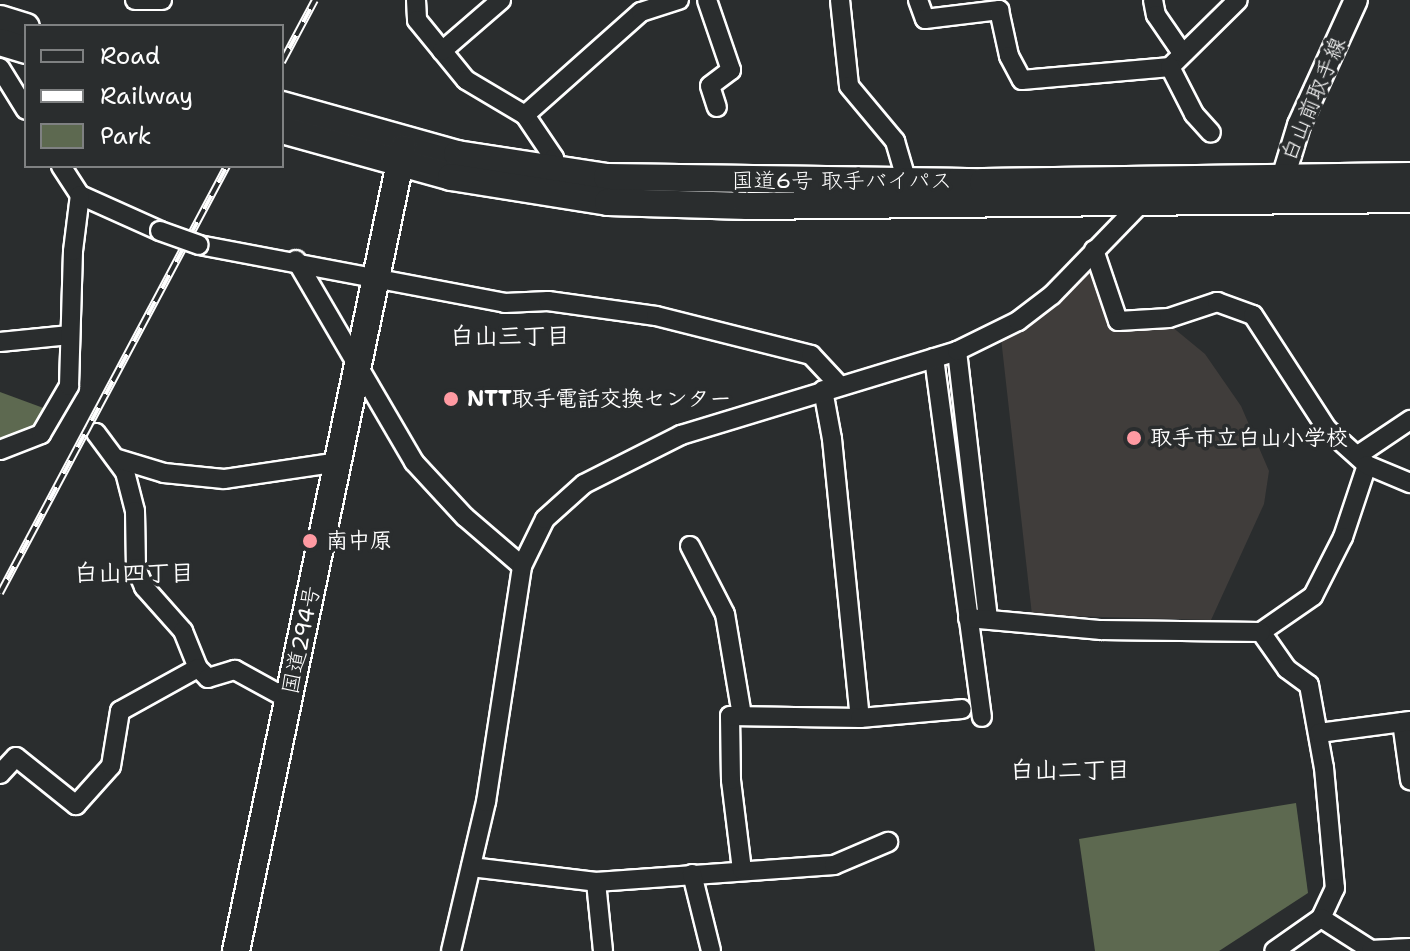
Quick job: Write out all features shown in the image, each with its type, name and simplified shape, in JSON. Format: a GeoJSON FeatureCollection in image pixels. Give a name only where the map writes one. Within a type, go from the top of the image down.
{"type":"FeatureCollection","features":[{"type":"Feature","properties":{"kind":"highway"},"geometry":{"type":"LineString","coordinates":[[0,19],[24,26]]}},
{"type":"Feature","properties":{"kind":"highway"},"geometry":{"type":"LineString","coordinates":[[0,42],[24,49]]}},
{"type":"Feature","properties":{"kind":"highway","name":"国道6号 取手バイパス"},"geometry":{"type":"LineString","coordinates":[[284,106],[402,152],[558,196],[681,206],[1142,202],[1410,176]]}},
{"type":"Feature","properties":{"kind":"highway","name":"国道6号 取手バイパス"},"geometry":{"type":"LineString","coordinates":[[284,130],[402,152],[555,172],[682,181],[1280,188],[1410,199]]}},
{"type":"Feature","properties":{"kind":"highway","name":"国道294号"},"geometry":{"type":"LineString","coordinates":[[236,951],[402,152]]}},
{"type":"Feature","properties":{"kind":"main road","name":"白山前取手線"},"geometry":{"type":"LineString","coordinates":[[1280,188],[1299,125],[1356,0]]}},
{"type":"Feature","properties":{"kind":"street"},"geometry":{"type":"LineString","coordinates":[[135,0],[162,0]]}},
{"type":"Feature","properties":{"kind":"street"},"geometry":{"type":"LineString","coordinates":[[416,0],[417,20],[466,80],[525,115],[554,158],[555,172]]}},
{"type":"Feature","properties":{"kind":"street"},"geometry":{"type":"LineString","coordinates":[[442,51],[501,0]]}},
{"type":"Feature","properties":{"kind":"street"},"geometry":{"type":"LineString","coordinates":[[525,115],[641,12],[656,4],[679,0]]}},
{"type":"Feature","properties":{"kind":"street"},"geometry":{"type":"LineString","coordinates":[[707,0],[731,70],[710,86],[717,107]]}},
{"type":"Feature","properties":{"kind":"street"},"geometry":{"type":"LineString","coordinates":[[840,0],[849,86],[895,141],[907,182]]}},
{"type":"Feature","properties":{"kind":"street"},"geometry":{"type":"LineString","coordinates":[[918,0],[925,19],[968,7],[999,10],[1009,56],[1022,80],[1176,60],[1238,0]]}},
{"type":"Feature","properties":{"kind":"street"},"geometry":{"type":"LineString","coordinates":[[1153,0],[1194,114],[1211,133]]}},
{"type":"Feature","properties":{"kind":"street"},"geometry":{"type":"LineString","coordinates":[[0,68],[24,107]]}},
{"type":"Feature","properties":{"kind":"street"},"geometry":{"type":"LineString","coordinates":[[62,168],[80,195],[199,245],[377,276],[420,290],[505,303],[548,301],[656,316],[811,355],[831,388],[860,718]]}},
{"type":"Feature","properties":{"kind":"street"},"geometry":{"type":"LineString","coordinates":[[0,450],[41,434],[53,422],[69,386],[80,195]]}},
{"type":"Feature","properties":{"kind":"street"},"geometry":{"type":"LineString","coordinates":[[451,951],[486,802],[522,566],[545,519],[596,477],[681,435],[957,351],[1018,321],[1142,202]]}},
{"type":"Feature","properties":{"kind":"street"},"geometry":{"type":"LineString","coordinates":[[1094,250],[1118,321],[1169,318],[1217,302],[1253,315],[1327,429],[1363,460],[1410,483]]}},
{"type":"Feature","properties":{"kind":"street"},"geometry":{"type":"LineString","coordinates":[[296,260],[360,364],[414,462],[465,517],[522,566]]}},
{"type":"Feature","properties":{"kind":"street"},"geometry":{"type":"LineString","coordinates":[[0,342],[70,335]]}},
{"type":"Feature","properties":{"kind":"street"},"geometry":{"type":"LineString","coordinates":[[957,351],[988,619]]}},
{"type":"Feature","properties":{"kind":"street"},"geometry":{"type":"LineString","coordinates":[[934,358],[982,717]]}},
{"type":"Feature","properties":{"kind":"street"},"geometry":{"type":"LineString","coordinates":[[968,618],[1101,630],[1261,632],[1313,596],[1343,537],[1363,460],[1410,420]]}},
{"type":"Feature","properties":{"kind":"street"},"geometry":{"type":"LineString","coordinates":[[96,433],[125,472],[135,511],[136,568],[144,587],[183,631],[198,668],[208,678],[244,673],[288,699]]}},
{"type":"Feature","properties":{"kind":"street"},"geometry":{"type":"LineString","coordinates":[[115,458],[164,473],[224,479],[339,462]]}},
{"type":"Feature","properties":{"kind":"street"},"geometry":{"type":"LineString","coordinates":[[690,546],[725,614],[742,716]]}},
{"type":"Feature","properties":{"kind":"street"},"geometry":{"type":"LineString","coordinates":[[1261,632],[1287,669],[1309,685],[1319,733],[1335,888],[1321,918],[1276,950]]}},
{"type":"Feature","properties":{"kind":"street"},"geometry":{"type":"LineString","coordinates":[[0,774],[16,757],[76,805],[111,766],[120,711],[198,668]]}},
{"type":"Feature","properties":{"kind":"street"},"geometry":{"type":"LineString","coordinates":[[742,870],[731,780],[730,716],[860,718],[962,709]]}},
{"type":"Feature","properties":{"kind":"street"},"geometry":{"type":"LineString","coordinates":[[1319,733],[1406,721],[1410,780]]}},
{"type":"Feature","properties":{"kind":"street"},"geometry":{"type":"LineString","coordinates":[[471,867],[596,882],[834,865],[888,842]]}},
{"type":"Feature","properties":{"kind":"street"},"geometry":{"type":"LineString","coordinates":[[692,874],[711,951]]}},
{"type":"Feature","properties":{"kind":"street"},"geometry":{"type":"LineString","coordinates":[[596,882],[603,951]]}},
{"type":"Feature","properties":{"kind":"street"},"geometry":{"type":"LineString","coordinates":[[1321,918],[1371,951],[1410,948]]}},
{"type":"Feature","properties":{"kind":"shaded area","name":"取手市立白山小学校"},"geometry":{"type":"Polygon","coordinates":[[[1096,266],[1107,326],[1171,326],[1205,354],[1241,406],[1269,471],[1264,504],[1211,620],[1032,615],[1001,338],[1096,266]]]}},
{"type":"Feature","properties":{"kind":"green space"},"geometry":{"type":"Polygon","coordinates":[[[0,392],[57,413],[0,450],[0,392]]]}},
{"type":"Feature","properties":{"kind":"green space"},"geometry":{"type":"Polygon","coordinates":[[[1296,803],[1308,893],[1219,951],[1095,951],[1079,839],[1296,803]]]}},
{"type":"Feature","properties":{"kind":"railway"},"geometry":{"type":"LineString","coordinates":[[284,58],[315,0]]}},
{"type":"Feature","properties":{"kind":"railway"},"geometry":{"type":"LineString","coordinates":[[0,593],[226,168]]}},
{"type":"Feature","properties":{"kind":"place","name":"NTT取手電話交換センター"},"geometry":{"type":"Point","coordinates":[451,399]}},
{"type":"Feature","properties":{"kind":"place","name":"取手市立白山小学校"},"geometry":{"type":"Point","coordinates":[1134,438]}},
{"type":"Feature","properties":{"kind":"place","name":"南中原"},"geometry":{"type":"Point","coordinates":[310,541]}},
{"type":"Feature","properties":{"kind":"district","name":"白山三丁目"},"geometry":{"type":"Point","coordinates":[510,337]}},
{"type":"Feature","properties":{"kind":"district","name":"白山四丁目"},"geometry":{"type":"Point","coordinates":[134,574]}},
{"type":"Feature","properties":{"kind":"district","name":"白山二丁目"},"geometry":{"type":"Point","coordinates":[1070,771]}}]}
